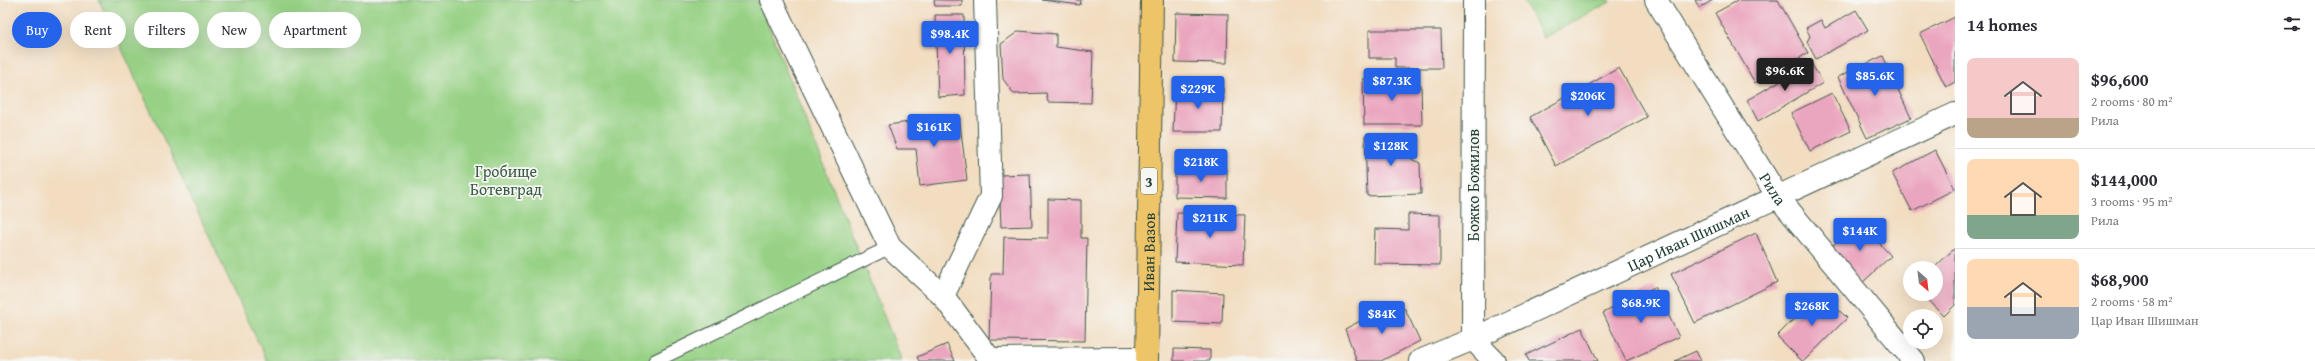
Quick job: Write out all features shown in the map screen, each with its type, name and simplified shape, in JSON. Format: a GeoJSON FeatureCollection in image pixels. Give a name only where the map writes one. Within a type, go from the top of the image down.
{"type":"FeatureCollection","features":[{"type":"Feature","properties":{"kind":"main road","name":"Иван Вазов"},"geometry":{"type":"LineString","coordinates":[[1147,360],[1152,0]]}},
{"type":"Feature","properties":{"kind":"street"},"geometry":{"type":"LineString","coordinates":[[771,0],[890,247],[943,296],[990,359],[1147,360]]}},
{"type":"Feature","properties":{"kind":"street"},"geometry":{"type":"LineString","coordinates":[[943,296],[991,196],[985,0]]}},
{"type":"Feature","properties":{"kind":"street","name":"Божко Божилов"},"geometry":{"type":"LineString","coordinates":[[1472,339],[1474,0]]}},
{"type":"Feature","properties":{"kind":"street","name":"Рила"},"geometry":{"type":"LineString","coordinates":[[1656,0],[1778,197],[1914,361]]}},
{"type":"Feature","properties":{"kind":"street","name":"Цар Иван Шишман"},"geometry":{"type":"LineString","coordinates":[[1420,361],[1472,339],[1955,114]]}},
{"type":"Feature","properties":{"kind":"street"},"geometry":{"type":"LineString","coordinates":[[1472,339],[1494,361]]}},
{"type":"Feature","properties":{"kind":"lane"},"geometry":{"type":"LineString","coordinates":[[655,361],[890,247]]}},
{"type":"Feature","properties":{"kind":"green space","name":"Гробище Ботевград"},"geometry":{"type":"Polygon","coordinates":[[[99,0],[758,0],[902,361],[267,361],[121,48],[126,48],[126,12],[105,12],[99,0]]]}},
{"type":"Feature","properties":{"kind":"green space"},"geometry":{"type":"Polygon","coordinates":[[[1523,0],[1609,0],[1610,2],[1543,38],[1523,0]]]}},
{"type":"Feature","properties":{"kind":"building"},"geometry":{"type":"Polygon","coordinates":[[[934,0],[962,0],[962,6],[935,6],[934,0]]]}},
{"type":"Feature","properties":{"kind":"building"},"geometry":{"type":"Polygon","coordinates":[[[1042,0],[1081,0],[1080,5],[1042,0]]]}},
{"type":"Feature","properties":{"kind":"building"},"geometry":{"type":"Polygon","coordinates":[[[1695,0],[1713,0],[1699,8],[1695,0]]]}},
{"type":"Feature","properties":{"kind":"building"},"geometry":{"type":"Polygon","coordinates":[[[1739,0],[1778,0],[1808,53],[1755,83],[1715,13],[1739,0]]]}},
{"type":"Feature","properties":{"kind":"building"},"geometry":{"type":"Polygon","coordinates":[[[1856,10],[1868,30],[1816,59],[1807,42],[1810,36],[1806,28],[1821,20],[1825,28],[1856,10]]]}},
{"type":"Feature","properties":{"kind":"building"},"geometry":{"type":"Polygon","coordinates":[[[1176,13],[1228,14],[1227,63],[1175,62],[1176,13]]]}},
{"type":"Feature","properties":{"kind":"building"},"geometry":{"type":"Polygon","coordinates":[[[935,15],[964,15],[965,95],[938,97],[935,15]]]}},
{"type":"Feature","properties":{"kind":"building"},"geometry":{"type":"Polygon","coordinates":[[[1955,17],[1955,82],[1946,87],[1920,34],[1955,17]]]}},
{"type":"Feature","properties":{"kind":"building"},"geometry":{"type":"Polygon","coordinates":[[[1369,30],[1441,30],[1442,68],[1395,68],[1395,58],[1369,58],[1369,30]]]}},
{"type":"Feature","properties":{"kind":"building"},"geometry":{"type":"Polygon","coordinates":[[[1019,31],[1056,34],[1056,47],[1093,52],[1091,103],[1048,102],[1046,93],[1014,94],[1003,79],[1001,44],[1019,31]]]}},
{"type":"Feature","properties":{"kind":"building"},"geometry":{"type":"Polygon","coordinates":[[[1883,56],[1911,118],[1867,138],[1838,77],[1883,56]]]}},
{"type":"Feature","properties":{"kind":"building"},"geometry":{"type":"Polygon","coordinates":[[[1811,63],[1823,83],[1758,121],[1747,100],[1811,63]]]}},
{"type":"Feature","properties":{"kind":"building"},"geometry":{"type":"Polygon","coordinates":[[[1619,68],[1647,117],[1556,166],[1530,117],[1619,68]]]}},
{"type":"Feature","properties":{"kind":"building"},"geometry":{"type":"Polygon","coordinates":[[[1401,78],[1421,85],[1422,125],[1364,125],[1363,79],[1401,78]]]}},
{"type":"Feature","properties":{"kind":"building"},"geometry":{"type":"Polygon","coordinates":[[[1175,87],[1223,88],[1222,132],[1173,132],[1175,87]]]}},
{"type":"Feature","properties":{"kind":"building"},"geometry":{"type":"Polygon","coordinates":[[[1832,93],[1851,131],[1810,151],[1791,113],[1832,93]]]}},
{"type":"Feature","properties":{"kind":"building"},"geometry":{"type":"Polygon","coordinates":[[[959,115],[967,180],[920,186],[916,149],[897,149],[888,125],[959,115]]]}},
{"type":"Feature","properties":{"kind":"building"},"geometry":{"type":"Polygon","coordinates":[[[1410,135],[1411,159],[1420,163],[1421,194],[1367,196],[1365,136],[1410,135]]]}},
{"type":"Feature","properties":{"kind":"building"},"geometry":{"type":"Polygon","coordinates":[[[1935,150],[1955,189],[1912,211],[1892,173],[1935,150]]]}},
{"type":"Feature","properties":{"kind":"building"},"geometry":{"type":"Polygon","coordinates":[[[1175,169],[1227,169],[1227,198],[1175,197],[1175,169]]]}},
{"type":"Feature","properties":{"kind":"building"},"geometry":{"type":"Polygon","coordinates":[[[1030,174],[1032,226],[1001,227],[999,175],[1030,174]]]}},
{"type":"Feature","properties":{"kind":"building"},"geometry":{"type":"Polygon","coordinates":[[[1048,199],[1081,200],[1081,238],[1087,238],[1085,341],[989,340],[991,274],[1003,274],[1004,237],[1048,238],[1048,199]]]}},
{"type":"Feature","properties":{"kind":"building"},"geometry":{"type":"Polygon","coordinates":[[[1177,213],[1245,215],[1243,265],[1175,262],[1177,213]]]}},
{"type":"Feature","properties":{"kind":"building"},"geometry":{"type":"Polygon","coordinates":[[[1408,214],[1440,215],[1440,265],[1374,264],[1375,229],[1408,230],[1408,214]]]}},
{"type":"Feature","properties":{"kind":"building"},"geometry":{"type":"Polygon","coordinates":[[[1859,221],[1891,256],[1861,284],[1829,249],[1859,221]]]}},
{"type":"Feature","properties":{"kind":"building"},"geometry":{"type":"Polygon","coordinates":[[[1756,233],[1777,282],[1695,323],[1671,274],[1756,233]]]}},
{"type":"Feature","properties":{"kind":"building"},"geometry":{"type":"Polygon","coordinates":[[[1955,248],[1955,305],[1944,316],[1943,309],[1937,309],[1930,301],[1943,301],[1943,261],[1941,261],[1955,248]]]}},
{"type":"Feature","properties":{"kind":"building"},"geometry":{"type":"Polygon","coordinates":[[[1655,287],[1679,337],[1626,361],[1603,313],[1655,287]]]}},
{"type":"Feature","properties":{"kind":"building"},"geometry":{"type":"Polygon","coordinates":[[[1173,290],[1223,293],[1222,324],[1173,322],[1173,290]]]}},
{"type":"Feature","properties":{"kind":"building"},"geometry":{"type":"Polygon","coordinates":[[[1820,292],[1847,318],[1804,361],[1802,361],[1777,336],[1820,292]]]}},
{"type":"Feature","properties":{"kind":"building"},"geometry":{"type":"Polygon","coordinates":[[[1390,305],[1405,309],[1420,341],[1381,361],[1357,361],[1345,329],[1390,305]]]}},
{"type":"Feature","properties":{"kind":"building"},"geometry":{"type":"Polygon","coordinates":[[[1582,328],[1598,361],[1529,361],[1526,355],[1582,328]]]}},
{"type":"Feature","properties":{"kind":"building"},"geometry":{"type":"Polygon","coordinates":[[[947,344],[955,361],[919,361],[917,357],[947,344]]]}},
{"type":"Feature","properties":{"kind":"building"},"geometry":{"type":"Polygon","coordinates":[[[1174,349],[1210,350],[1210,361],[1174,361],[1174,349]]]}},
{"type":"Feature","properties":{"kind":"building"},"geometry":{"type":"Polygon","coordinates":[[[1696,351],[1701,361],[1675,361],[1696,351]]]}}]}
